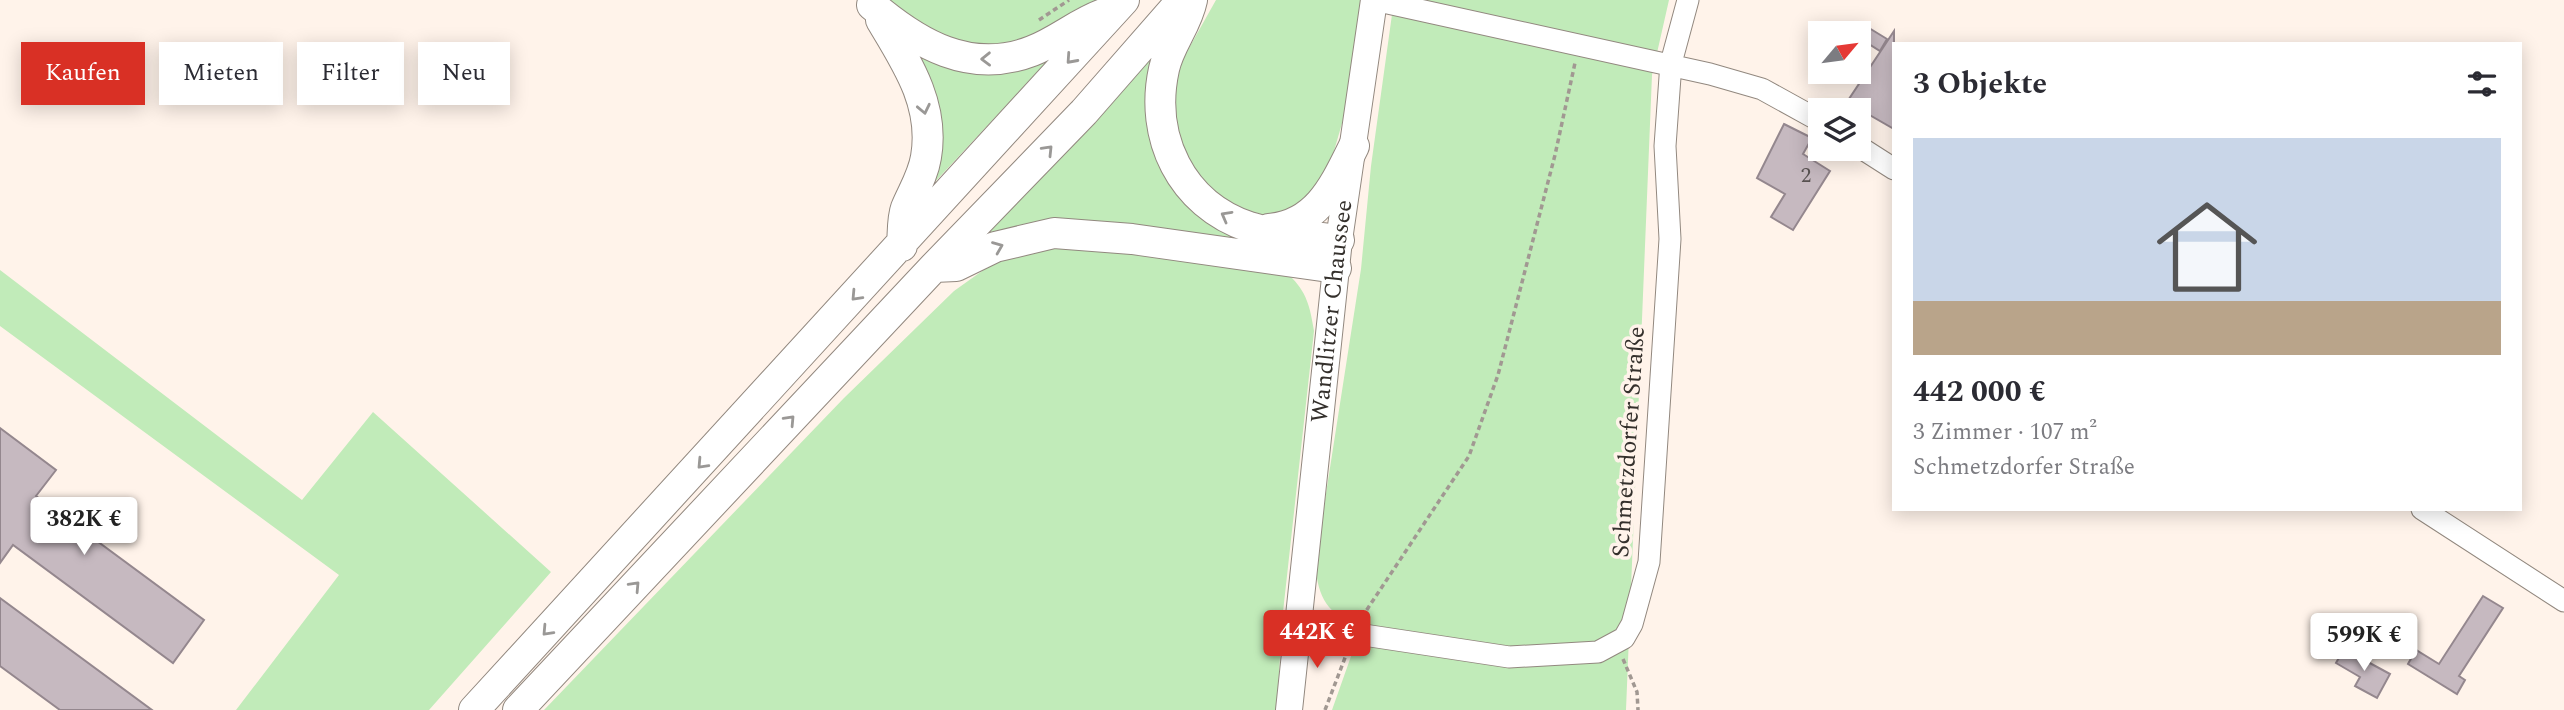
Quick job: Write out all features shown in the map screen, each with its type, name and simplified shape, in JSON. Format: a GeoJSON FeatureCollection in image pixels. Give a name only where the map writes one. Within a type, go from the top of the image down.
{"type":"FeatureCollection","features":[{"type":"Feature","properties":{"kind":"highway"},"geometry":{"type":"LineString","coordinates":[[518,710],[934,267],[1084,112],[1182,0]]}},
{"type":"Feature","properties":{"kind":"highway"},"geometry":{"type":"LineString","coordinates":[[1192,0],[1189,13],[1164,67],[1159,110],[1166,146],[1180,176],[1203,202],[1227,218],[1338,254]]}},
{"type":"Feature","properties":{"kind":"highway"},"geometry":{"type":"LineString","coordinates":[[871,2],[904,32],[928,46],[958,57],[983,60],[1031,51],[1083,21],[1120,4]]}},
{"type":"Feature","properties":{"kind":"highway"},"geometry":{"type":"LineString","coordinates":[[871,2],[914,77],[924,100],[928,125],[926,158],[905,211],[902,246]]}},
{"type":"Feature","properties":{"kind":"highway"},"geometry":{"type":"LineString","coordinates":[[474,710],[902,246],[1120,4]]}},
{"type":"Feature","properties":{"kind":"highway"},"geometry":{"type":"LineString","coordinates":[[1259,230],[1288,225],[1320,207],[1330,194],[1354,146]]}},
{"type":"Feature","properties":{"kind":"highway"},"geometry":{"type":"LineString","coordinates":[[934,267],[956,266],[995,247],[1054,233],[1338,254]]}},
{"type":"Feature","properties":{"kind":"main road","name":"Wandlitzer Chaussee"},"geometry":{"type":"LineString","coordinates":[[1289,710],[1338,254],[1374,0]]}},
{"type":"Feature","properties":{"kind":"street"},"geometry":{"type":"LineString","coordinates":[[1374,0],[1432,10],[1579,47],[1671,63],[1762,89],[1808,114]]}},
{"type":"Feature","properties":{"kind":"street","name":"Schmetzdorfer Straße"},"geometry":{"type":"LineString","coordinates":[[1616,644],[1624,638],[1632,624],[1649,562],[1670,239],[1665,146],[1671,63],[1688,0]]}},
{"type":"Feature","properties":{"kind":"street"},"geometry":{"type":"LineString","coordinates":[[1871,154],[1892,168]]}},
{"type":"Feature","properties":{"kind":"street"},"geometry":{"type":"LineString","coordinates":[[2425,511],[2564,601]]}},
{"type":"Feature","properties":{"kind":"street"},"geometry":{"type":"LineString","coordinates":[[1298,625],[1354,636],[1509,657],[1598,652],[1616,644]]}},
{"type":"Feature","properties":{"kind":"path"},"geometry":{"type":"LineString","coordinates":[[1325,710],[1359,621],[1469,456],[1498,375],[1555,155],[1579,47]]}},
{"type":"Feature","properties":{"kind":"path"},"geometry":{"type":"LineString","coordinates":[[1616,644],[1637,692],[1638,710]]}},
{"type":"Feature","properties":{"kind":"green space"},"geometry":{"type":"Polygon","coordinates":[[[888,0],[1098,0],[1086,11],[1003,50],[934,39],[888,0]]]}},
{"type":"Feature","properties":{"kind":"green space"},"geometry":{"type":"Polygon","coordinates":[[[1216,0],[1363,0],[1352,89],[1327,175],[1298,207],[1271,216],[1258,216],[1213,193],[1189,167],[1171,110],[1176,71],[1216,0]]]}},
{"type":"Feature","properties":{"kind":"green space"},"geometry":{"type":"Polygon","coordinates":[[[1394,0],[1669,0],[1652,75],[1626,710],[1332,710],[1361,628],[1326,604],[1319,587],[1315,564],[1361,269],[1371,166],[1394,0]]]}},
{"type":"Feature","properties":{"kind":"green space"},"geometry":{"type":"Polygon","coordinates":[[[911,54],[1053,55],[933,184],[911,54]]]}},
{"type":"Feature","properties":{"kind":"green space"},"geometry":{"type":"Polygon","coordinates":[[[1152,54],[1156,63],[1152,134],[1270,244],[987,235],[1152,54]]]}},
{"type":"Feature","properties":{"kind":"green space"},"geometry":{"type":"Polygon","coordinates":[[[1052,242],[1289,275],[1304,294],[1314,331],[1282,621],[1277,710],[544,710],[844,398],[954,291],[1006,254],[1052,242]]]}},
{"type":"Feature","properties":{"kind":"green space"},"geometry":{"type":"Polygon","coordinates":[[[0,270],[302,500],[373,412],[551,572],[429,710],[236,710],[339,575],[0,326],[0,270]]]}},
{"type":"Feature","properties":{"kind":"building"},"geometry":{"type":"Polygon","coordinates":[[[1871,29],[1887,39],[1880,51],[1871,45],[1871,29]]]}},
{"type":"Feature","properties":{"kind":"building"},"geometry":{"type":"Polygon","coordinates":[[[1894,31],[1892,42],[1892,128],[1871,116],[1871,98],[1850,98],[1859,84],[1871,84],[1871,66],[1894,31]]]}},
{"type":"Feature","properties":{"kind":"building"},"geometry":{"type":"Polygon","coordinates":[[[1784,124],[1808,136],[1808,145],[1803,154],[1808,157],[1808,161],[1814,161],[1830,171],[1793,230],[1771,217],[1785,194],[1757,178],[1784,124]]]}},
{"type":"Feature","properties":{"kind":"building"},"geometry":{"type":"Polygon","coordinates":[[[0,428],[56,470],[36,496],[204,620],[173,663],[13,545],[0,563],[0,428]]]}},
{"type":"Feature","properties":{"kind":"building"},"geometry":{"type":"Polygon","coordinates":[[[2483,596],[2503,608],[2459,676],[2465,680],[2457,694],[2408,664],[2416,650],[2439,664],[2483,596]]]}},
{"type":"Feature","properties":{"kind":"building"},"geometry":{"type":"Polygon","coordinates":[[[0,598],[152,710],[60,710],[0,666],[0,598]]]}},
{"type":"Feature","properties":{"kind":"building"},"geometry":{"type":"Polygon","coordinates":[[[2344,649],[2390,674],[2377,698],[2355,686],[2360,677],[2336,663],[2344,649]]]}}]}
